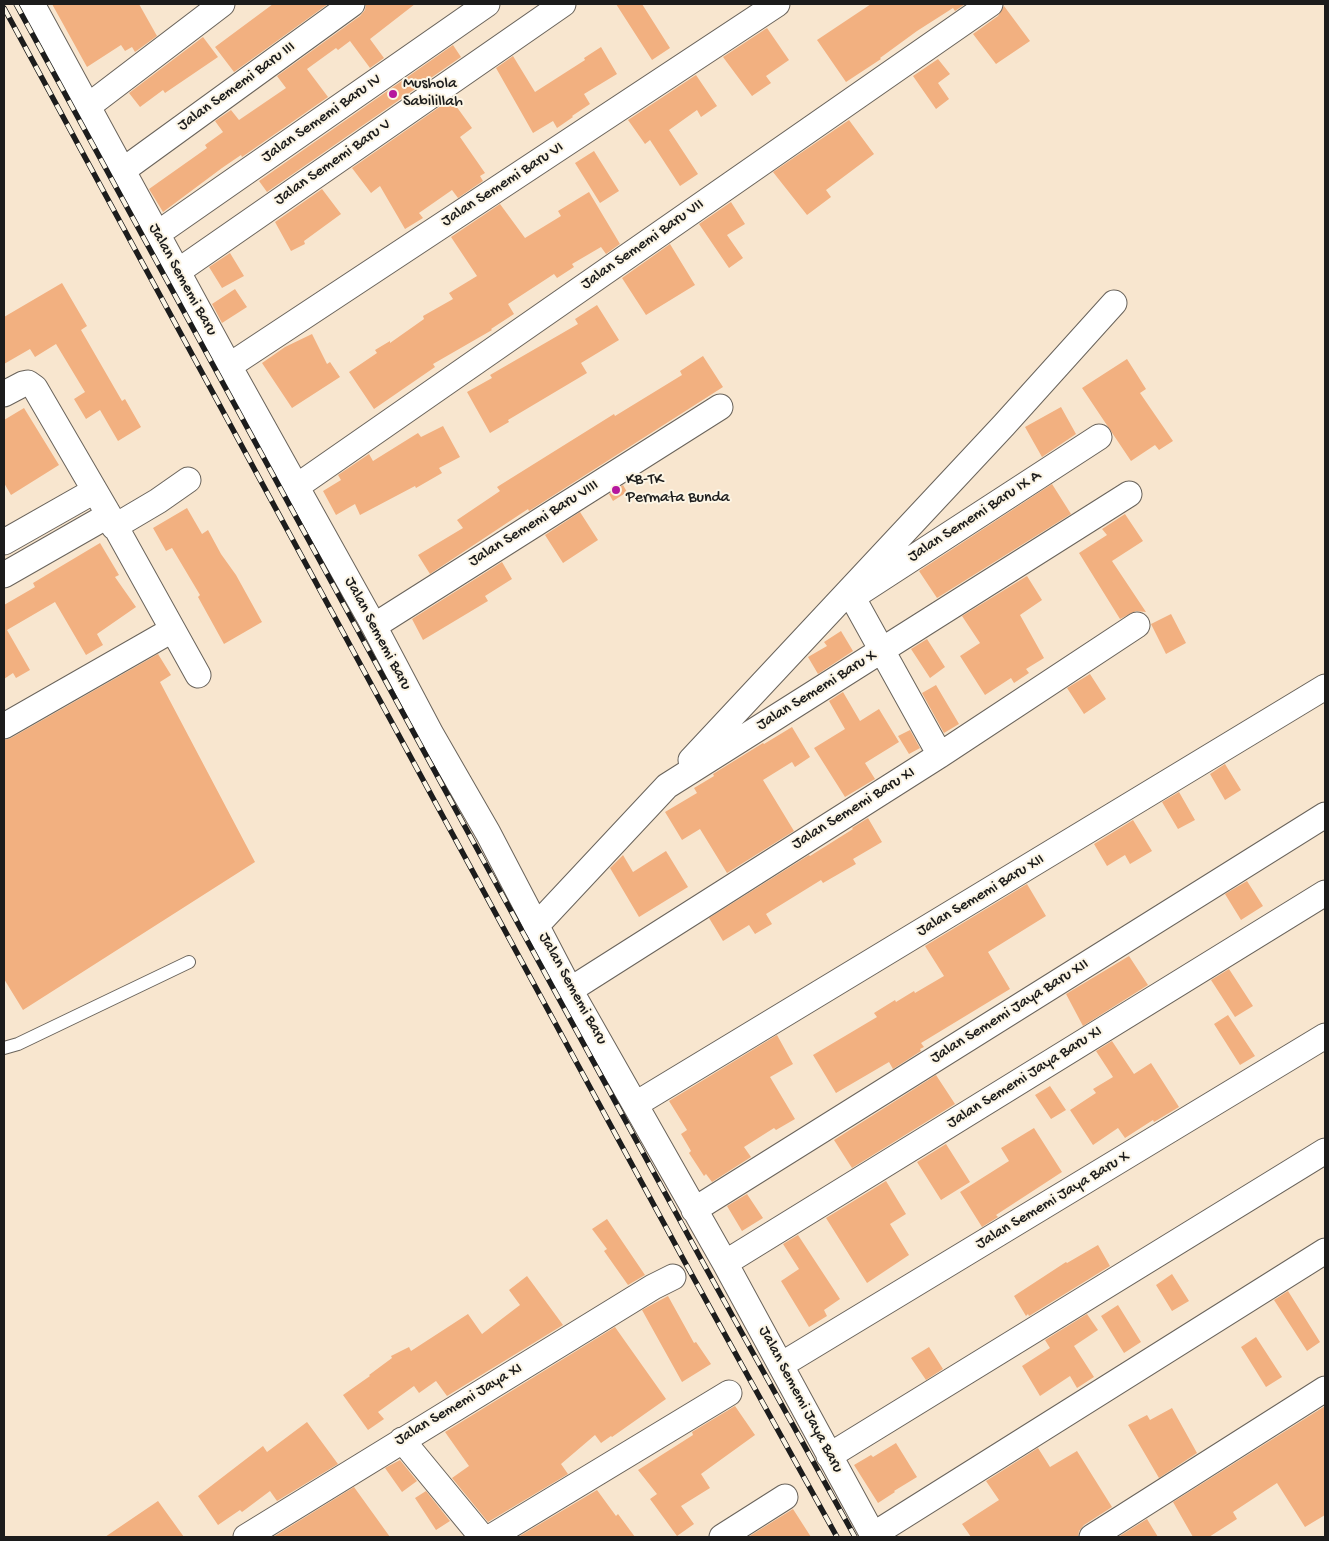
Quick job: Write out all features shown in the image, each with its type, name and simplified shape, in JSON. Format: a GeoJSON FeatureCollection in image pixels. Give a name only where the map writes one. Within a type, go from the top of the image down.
{"type":"FeatureCollection","features":[{"type":"Feature","properties":{"kind":"street","name":"Jalan Sememi Baru"},"geometry":{"type":"LineString","coordinates":[[32,4],[229,366],[374,626],[431,734],[488,833],[570,990],[725,1263]]}},
{"type":"Feature","properties":{"kind":"street"},"geometry":{"type":"LineString","coordinates":[[88,107],[222,4]]}},
{"type":"Feature","properties":{"kind":"street","name":"Jalan Sememi Baru III"},"geometry":{"type":"LineString","coordinates":[[122,171],[352,4]]}},
{"type":"Feature","properties":{"kind":"street","name":"Jalan Sememi Baru IV"},"geometry":{"type":"LineString","coordinates":[[157,234],[487,4]]}},
{"type":"Feature","properties":{"kind":"street","name":"Jalan Sememi Baru V"},"geometry":{"type":"LineString","coordinates":[[178,272],[563,4]]}},
{"type":"Feature","properties":{"kind":"street","name":"Jalan Sememi Baru VI"},"geometry":{"type":"LineString","coordinates":[[229,366],[777,4]]}},
{"type":"Feature","properties":{"kind":"street","name":"Jalan Sememi Baru VII"},"geometry":{"type":"LineString","coordinates":[[296,487],[990,4]]}},
{"type":"Feature","properties":{"kind":"street"},"geometry":{"type":"LineString","coordinates":[[667,786],[850,594],[1114,303]]}},
{"type":"Feature","properties":{"kind":"street"},"geometry":{"type":"LineString","coordinates":[[4,394],[28,383],[35,388],[198,675]]}},
{"type":"Feature","properties":{"kind":"street","name":"Jalan Sememi Baru VIII"},"geometry":{"type":"LineString","coordinates":[[374,626],[720,407]]}},
{"type":"Feature","properties":{"kind":"street","name":"Jalan Sememi Baru IX A"},"geometry":{"type":"LineString","coordinates":[[850,594],[1099,437]]}},
{"type":"Feature","properties":{"kind":"street"},"geometry":{"type":"LineString","coordinates":[[4,575],[111,521],[158,501],[188,480]]}},
{"type":"Feature","properties":{"kind":"street"},"geometry":{"type":"LineString","coordinates":[[4,542],[94,492]]}},
{"type":"Feature","properties":{"kind":"street","name":"Jalan Sememi Baru X"},"geometry":{"type":"LineString","coordinates":[[536,926],[667,786],[1129,494]]}},
{"type":"Feature","properties":{"kind":"street"},"geometry":{"type":"LineString","coordinates":[[850,594],[940,755]]}},
{"type":"Feature","properties":{"kind":"street","name":"Jalan Sememi Baru XI"},"geometry":{"type":"LineString","coordinates":[[570,990],[940,755],[1137,625]]}},
{"type":"Feature","properties":{"kind":"street"},"geometry":{"type":"LineString","coordinates":[[4,726],[172,630]]}},
{"type":"Feature","properties":{"kind":"street","name":"Jalan Sememi Baru XII"},"geometry":{"type":"LineString","coordinates":[[636,1104],[1325,687]]}},
{"type":"Feature","properties":{"kind":"street","name":"Jalan Sememi Jaya Baru XII"},"geometry":{"type":"LineString","coordinates":[[694,1210],[1325,815]]}},
{"type":"Feature","properties":{"kind":"street","name":"Jalan Sememi Jaya Baru XI"},"geometry":{"type":"LineString","coordinates":[[725,1263],[1325,893]]}},
{"type":"Feature","properties":{"kind":"street","name":"Jalan Sememi Jaya Baru X"},"geometry":{"type":"LineString","coordinates":[[780,1365],[1325,1036]]}},
{"type":"Feature","properties":{"kind":"street"},"geometry":{"type":"LineString","coordinates":[[830,1456],[1325,1151]]}},
{"type":"Feature","properties":{"kind":"street"},"geometry":{"type":"LineString","coordinates":[[874,1536],[1325,1251]]}},
{"type":"Feature","properties":{"kind":"street","name":"Jalan Sememi Jaya Baru"},"geometry":{"type":"LineString","coordinates":[[725,1263],[874,1536]]}},
{"type":"Feature","properties":{"kind":"street","name":"Jalan Sememi Jaya XI"},"geometry":{"type":"LineString","coordinates":[[246,1537],[652,1286],[673,1277]]}},
{"type":"Feature","properties":{"kind":"street"},"geometry":{"type":"LineString","coordinates":[[1092,1537],[1325,1389]]}},
{"type":"Feature","properties":{"kind":"street"},"geometry":{"type":"LineString","coordinates":[[491,1537],[728,1393]]}},
{"type":"Feature","properties":{"kind":"street"},"geometry":{"type":"LineString","coordinates":[[402,1440],[482,1537]]}},
{"type":"Feature","properties":{"kind":"street"},"geometry":{"type":"LineString","coordinates":[[722,1537],[785,1497]]}},
{"type":"Feature","properties":{"kind":"lane"},"geometry":{"type":"LineString","coordinates":[[4,1048],[18,1044],[189,962]]}},
{"type":"Feature","properties":{"kind":"building"},"geometry":{"type":"Polygon","coordinates":[[[52,4],[139,4],[157,36],[135,52],[132,47],[125,51],[121,45],[87,67],[52,4]]]}},
{"type":"Feature","properties":{"kind":"building"},"geometry":{"type":"Polygon","coordinates":[[[273,4],[328,4],[234,72],[215,47],[273,4]]]}},
{"type":"Feature","properties":{"kind":"building"},"geometry":{"type":"Polygon","coordinates":[[[366,4],[415,4],[370,39],[384,58],[370,68],[350,41],[338,50],[336,48],[307,69],[328,97],[242,157],[241,155],[222,168],[163,212],[149,189],[207,148],[205,145],[223,132],[215,121],[231,110],[239,120],[286,88],[277,76],[360,16],[365,10],[366,4]]]}},
{"type":"Feature","properties":{"kind":"building"},"geometry":{"type":"Polygon","coordinates":[[[616,4],[642,4],[670,48],[652,60],[616,4]]]}},
{"type":"Feature","properties":{"kind":"building"},"geometry":{"type":"Polygon","coordinates":[[[871,4],[965,4],[955,11],[953,8],[917,31],[881,59],[846,82],[817,40],[871,4]]]}},
{"type":"Feature","properties":{"kind":"building"},"geometry":{"type":"Polygon","coordinates":[[[1004,6],[1030,41],[996,64],[973,34],[998,16],[1004,6]]]}},
{"type":"Feature","properties":{"kind":"building"},"geometry":{"type":"Polygon","coordinates":[[[767,28],[789,60],[766,76],[771,83],[752,96],[723,57],[767,28]]]}},
{"type":"Feature","properties":{"kind":"building"},"geometry":{"type":"Polygon","coordinates":[[[203,37],[218,57],[165,93],[163,90],[140,107],[129,93],[203,37]]]}},
{"type":"Feature","properties":{"kind":"building"},"geometry":{"type":"Polygon","coordinates":[[[453,45],[461,57],[267,192],[259,181],[453,45]]]}},
{"type":"Feature","properties":{"kind":"building"},"geometry":{"type":"Polygon","coordinates":[[[601,47],[617,74],[584,94],[590,104],[573,117],[557,128],[553,121],[533,133],[496,68],[513,56],[535,92],[585,60],[584,58],[601,47]]]}},
{"type":"Feature","properties":{"kind":"building"},"geometry":{"type":"Polygon","coordinates":[[[938,59],[950,74],[938,83],[949,99],[936,109],[913,76],[938,59]]]}},
{"type":"Feature","properties":{"kind":"building"},"geometry":{"type":"Polygon","coordinates":[[[696,75],[717,106],[701,117],[697,110],[669,130],[698,174],[680,186],[650,140],[645,144],[628,120],[696,75]]]}},
{"type":"Feature","properties":{"kind":"building"},"geometry":{"type":"Polygon","coordinates":[[[451,99],[472,128],[460,137],[485,173],[480,176],[483,181],[458,198],[452,190],[419,213],[423,218],[405,229],[380,186],[371,193],[352,168],[451,99]]]}},
{"type":"Feature","properties":{"kind":"building"},"geometry":{"type":"Polygon","coordinates":[[[849,120],[874,154],[826,190],[831,197],[807,215],[773,172],[849,120]]]}},
{"type":"Feature","properties":{"kind":"building"},"geometry":{"type":"Polygon","coordinates":[[[594,151],[619,191],[600,203],[575,163],[594,151]]]}},
{"type":"Feature","properties":{"kind":"building"},"geometry":{"type":"Polygon","coordinates":[[[322,189],[341,214],[304,241],[305,244],[291,251],[275,222],[322,189]]]}},
{"type":"Feature","properties":{"kind":"building"},"geometry":{"type":"Polygon","coordinates":[[[589,192],[620,244],[606,254],[601,247],[572,264],[574,267],[557,278],[554,274],[508,304],[514,314],[492,330],[433,364],[435,367],[374,409],[349,372],[377,353],[375,350],[390,341],[390,343],[424,319],[423,316],[453,299],[449,293],[477,276],[451,237],[500,204],[525,238],[561,216],[558,211],[589,192]]]}},
{"type":"Feature","properties":{"kind":"building"},"geometry":{"type":"Polygon","coordinates":[[[731,202],[745,224],[727,235],[743,258],[729,268],[699,224],[731,202]]]}},
{"type":"Feature","properties":{"kind":"building"},"geometry":{"type":"Polygon","coordinates":[[[670,244],[695,285],[646,315],[622,278],[670,244]]]}},
{"type":"Feature","properties":{"kind":"building"},"geometry":{"type":"Polygon","coordinates":[[[230,253],[244,276],[222,288],[209,267],[230,253]]]}},
{"type":"Feature","properties":{"kind":"building"},"geometry":{"type":"Polygon","coordinates":[[[62,283],[87,326],[81,330],[122,401],[125,399],[141,427],[118,441],[100,410],[86,419],[74,399],[85,392],[56,344],[35,357],[30,349],[4,364],[4,317],[62,283]]]}},
{"type":"Feature","properties":{"kind":"building"},"geometry":{"type":"Polygon","coordinates":[[[235,289],[247,307],[222,323],[212,304],[235,289]]]}},
{"type":"Feature","properties":{"kind":"building"},"geometry":{"type":"Polygon","coordinates":[[[597,305],[619,340],[581,363],[587,373],[508,420],[509,422],[490,433],[467,392],[492,378],[490,375],[578,324],[575,319],[597,305]]]}},
{"type":"Feature","properties":{"kind":"building"},"geometry":{"type":"Polygon","coordinates":[[[312,334],[327,364],[330,362],[340,377],[292,408],[262,363],[285,347],[312,334]]]}},
{"type":"Feature","properties":{"kind":"building"},"geometry":{"type":"Polygon","coordinates":[[[703,356],[723,387],[529,511],[528,509],[430,574],[418,555],[463,528],[457,520],[500,491],[497,487],[614,414],[615,416],[682,375],[680,371],[703,356]]]}},
{"type":"Feature","properties":{"kind":"building"},"geometry":{"type":"Polygon","coordinates":[[[1127,359],[1146,389],[1140,393],[1173,441],[1159,450],[1155,445],[1131,461],[1082,388],[1127,359]]]}},
{"type":"Feature","properties":{"kind":"building"},"geometry":{"type":"Polygon","coordinates":[[[1061,407],[1076,434],[1042,457],[1025,427],[1061,407]]]}},
{"type":"Feature","properties":{"kind":"building"},"geometry":{"type":"Polygon","coordinates":[[[24,408],[59,465],[11,495],[4,483],[4,420],[24,408]]]}},
{"type":"Feature","properties":{"kind":"building"},"geometry":{"type":"Polygon","coordinates":[[[443,426],[460,457],[439,468],[442,473],[360,515],[355,504],[336,515],[323,491],[341,480],[338,475],[369,454],[373,461],[418,433],[421,437],[443,426]]]}},
{"type":"Feature","properties":{"kind":"building"},"geometry":{"type":"Polygon","coordinates":[[[1052,484],[1071,514],[937,598],[919,571],[1052,484]]]}},
{"type":"Feature","properties":{"kind":"building"},"geometry":{"type":"Polygon","coordinates":[[[623,485],[627,492],[613,501],[609,494],[623,485]]]}},
{"type":"Feature","properties":{"kind":"building"},"geometry":{"type":"Polygon","coordinates":[[[187,508],[202,534],[208,530],[262,622],[224,644],[198,597],[200,595],[172,548],[166,551],[153,528],[187,508]]]}},
{"type":"Feature","properties":{"kind":"building"},"geometry":{"type":"Polygon","coordinates":[[[580,512],[598,540],[563,563],[545,535],[580,512]]]}},
{"type":"Feature","properties":{"kind":"building"},"geometry":{"type":"Polygon","coordinates":[[[1125,514],[1143,541],[1112,561],[1146,612],[1136,611],[1120,619],[1079,553],[1107,535],[1102,529],[1125,514]]]}},
{"type":"Feature","properties":{"kind":"building"},"geometry":{"type":"Polygon","coordinates":[[[100,543],[119,575],[115,577],[136,607],[97,634],[103,645],[86,655],[55,602],[7,630],[30,670],[16,678],[13,673],[4,679],[4,605],[35,587],[33,583],[100,543]]]}},
{"type":"Feature","properties":{"kind":"building"},"geometry":{"type":"Polygon","coordinates":[[[502,562],[512,579],[485,596],[488,601],[423,640],[412,619],[502,562]]]}},
{"type":"Feature","properties":{"kind":"building"},"geometry":{"type":"Polygon","coordinates":[[[1027,576],[1042,600],[1020,615],[1044,658],[1026,669],[1029,673],[1014,683],[1011,678],[985,695],[960,656],[980,643],[962,616],[1027,576]]]}},
{"type":"Feature","properties":{"kind":"building"},"geometry":{"type":"Polygon","coordinates":[[[1171,614],[1186,643],[1166,654],[1151,624],[1171,614]]]}},
{"type":"Feature","properties":{"kind":"building"},"geometry":{"type":"Polygon","coordinates":[[[841,631],[853,651],[818,674],[808,657],[827,646],[824,642],[841,631]]]}},
{"type":"Feature","properties":{"kind":"building"},"geometry":{"type":"Polygon","coordinates":[[[927,639],[945,667],[930,678],[911,649],[927,639]]]}},
{"type":"Feature","properties":{"kind":"building"},"geometry":{"type":"Polygon","coordinates":[[[158,654],[171,675],[160,682],[255,862],[23,1010],[4,979],[4,740],[11,738],[158,654]]]}},
{"type":"Feature","properties":{"kind":"building"},"geometry":{"type":"Polygon","coordinates":[[[1090,674],[1106,699],[1084,714],[1067,688],[1090,674]]]}},
{"type":"Feature","properties":{"kind":"building"},"geometry":{"type":"Polygon","coordinates":[[[936,685],[959,724],[944,733],[922,693],[936,685]]]}},
{"type":"Feature","properties":{"kind":"building"},"geometry":{"type":"Polygon","coordinates":[[[843,692],[860,721],[879,709],[899,742],[865,763],[875,779],[845,797],[814,748],[845,729],[829,701],[843,692]]]}},
{"type":"Feature","properties":{"kind":"building"},"geometry":{"type":"Polygon","coordinates":[[[792,727],[810,757],[795,767],[792,762],[763,780],[794,831],[727,873],[700,829],[682,840],[665,812],[697,793],[694,788],[714,776],[713,774],[792,727]]]}},
{"type":"Feature","properties":{"kind":"building"},"geometry":{"type":"Polygon","coordinates":[[[910,730],[920,748],[909,754],[898,736],[910,730]]]}},
{"type":"Feature","properties":{"kind":"building"},"geometry":{"type":"Polygon","coordinates":[[[1225,764],[1241,790],[1225,800],[1210,774],[1225,764]]]}},
{"type":"Feature","properties":{"kind":"building"},"geometry":{"type":"Polygon","coordinates":[[[1179,792],[1195,820],[1178,829],[1162,802],[1179,792]]]}},
{"type":"Feature","properties":{"kind":"building"},"geometry":{"type":"Polygon","coordinates":[[[868,818],[882,842],[853,859],[856,864],[823,883],[821,880],[766,914],[772,924],[755,934],[749,925],[723,941],[709,918],[868,818]]]}},
{"type":"Feature","properties":{"kind":"building"},"geometry":{"type":"Polygon","coordinates":[[[1133,820],[1152,851],[1130,864],[1125,855],[1107,866],[1094,844],[1133,820]]]}},
{"type":"Feature","properties":{"kind":"building"},"geometry":{"type":"Polygon","coordinates":[[[666,851],[688,887],[639,917],[610,868],[623,855],[633,872],[666,851]]]}},
{"type":"Feature","properties":{"kind":"building"},"geometry":{"type":"Polygon","coordinates":[[[1247,881],[1263,906],[1241,920],[1225,894],[1247,881]]]}},
{"type":"Feature","properties":{"kind":"building"},"geometry":{"type":"Polygon","coordinates":[[[1027,884],[1046,916],[988,952],[1010,989],[921,1043],[924,1047],[920,1049],[921,1051],[893,1069],[889,1062],[836,1093],[813,1055],[877,1017],[874,1013],[895,1000],[896,1002],[914,991],[915,993],[944,976],[925,946],[1027,884]]]}},
{"type":"Feature","properties":{"kind":"building"},"geometry":{"type":"Polygon","coordinates":[[[1129,956],[1148,985],[1083,1026],[1066,994],[1129,956]]]}},
{"type":"Feature","properties":{"kind":"building"},"geometry":{"type":"Polygon","coordinates":[[[1229,969],[1253,1006],[1235,1017],[1211,980],[1229,969]]]}},
{"type":"Feature","properties":{"kind":"building"},"geometry":{"type":"Polygon","coordinates":[[[1228,1015],[1255,1056],[1240,1065],[1214,1024],[1228,1015]]]}},
{"type":"Feature","properties":{"kind":"building"},"geometry":{"type":"Polygon","coordinates":[[[777,1035],[793,1064],[770,1077],[795,1119],[776,1130],[774,1128],[744,1147],[751,1157],[712,1182],[706,1174],[704,1176],[689,1153],[691,1151],[681,1134],[687,1130],[669,1101],[777,1035]]]}},
{"type":"Feature","properties":{"kind":"building"},"geometry":{"type":"Polygon","coordinates":[[[1112,1041],[1134,1074],[1151,1063],[1179,1107],[1154,1122],[1153,1120],[1125,1138],[1118,1128],[1093,1145],[1070,1110],[1096,1093],[1093,1089],[1113,1077],[1096,1051],[1112,1041]]]}},
{"type":"Feature","properties":{"kind":"building"},"geometry":{"type":"Polygon","coordinates":[[[936,1075],[955,1104],[852,1168],[834,1140],[936,1075]]]}},
{"type":"Feature","properties":{"kind":"building"},"geometry":{"type":"Polygon","coordinates":[[[1050,1086],[1066,1110],[1051,1119],[1035,1095],[1050,1086]]]}},
{"type":"Feature","properties":{"kind":"building"},"geometry":{"type":"Polygon","coordinates":[[[1034,1128],[1062,1172],[996,1215],[998,1217],[982,1227],[960,1192],[1009,1161],[1001,1148],[1034,1128]]]}},
{"type":"Feature","properties":{"kind":"building"},"geometry":{"type":"Polygon","coordinates":[[[946,1144],[970,1182],[941,1200],[917,1162],[946,1144]]]}},
{"type":"Feature","properties":{"kind":"building"},"geometry":{"type":"Polygon","coordinates":[[[886,1181],[906,1214],[890,1224],[909,1255],[867,1283],[826,1218],[886,1181]]]}},
{"type":"Feature","properties":{"kind":"building"},"geometry":{"type":"Polygon","coordinates":[[[747,1194],[763,1218],[742,1231],[727,1206],[747,1194]]]}},
{"type":"Feature","properties":{"kind":"building"},"geometry":{"type":"Polygon","coordinates":[[[607,1219],[645,1275],[628,1285],[604,1251],[607,1249],[592,1229],[607,1219]]]}},
{"type":"Feature","properties":{"kind":"building"},"geometry":{"type":"Polygon","coordinates":[[[798,1235],[840,1299],[824,1310],[827,1316],[809,1327],[781,1281],[799,1269],[783,1244],[798,1235]]]}},
{"type":"Feature","properties":{"kind":"building"},"geometry":{"type":"Polygon","coordinates":[[[1098,1245],[1110,1266],[1029,1316],[1028,1314],[1026,1316],[1014,1296],[1066,1262],[1098,1245]]]}},
{"type":"Feature","properties":{"kind":"building"},"geometry":{"type":"Polygon","coordinates":[[[1172,1274],[1189,1301],[1172,1311],[1156,1285],[1172,1274]]]}},
{"type":"Feature","properties":{"kind":"building"},"geometry":{"type":"Polygon","coordinates":[[[527,1276],[563,1325],[447,1396],[436,1381],[419,1393],[414,1386],[378,1412],[384,1419],[368,1430],[343,1395],[370,1376],[392,1358],[391,1356],[409,1347],[411,1351],[468,1314],[482,1334],[520,1305],[509,1290],[527,1276]]]}},
{"type":"Feature","properties":{"kind":"building"},"geometry":{"type":"Polygon","coordinates":[[[1288,1291],[1320,1342],[1307,1351],[1274,1300],[1288,1291]]]}},
{"type":"Feature","properties":{"kind":"building"},"geometry":{"type":"Polygon","coordinates":[[[668,1296],[694,1343],[696,1342],[711,1364],[682,1382],[642,1310],[668,1296]]]}},
{"type":"Feature","properties":{"kind":"building"},"geometry":{"type":"Polygon","coordinates":[[[1118,1305],[1141,1342],[1124,1353],[1101,1316],[1118,1305]]]}},
{"type":"Feature","properties":{"kind":"building"},"geometry":{"type":"Polygon","coordinates":[[[1087,1314],[1098,1330],[1074,1346],[1094,1377],[1077,1388],[1070,1376],[1040,1396],[1022,1366],[1050,1348],[1045,1340],[1087,1314]]]}},
{"type":"Feature","properties":{"kind":"building"},"geometry":{"type":"Polygon","coordinates":[[[615,1327],[666,1399],[601,1443],[595,1435],[561,1464],[568,1474],[488,1522],[452,1478],[469,1466],[445,1432],[615,1327]]]}},
{"type":"Feature","properties":{"kind":"building"},"geometry":{"type":"Polygon","coordinates":[[[1256,1337],[1282,1377],[1266,1387],[1241,1347],[1256,1337]]]}},
{"type":"Feature","properties":{"kind":"building"},"geometry":{"type":"Polygon","coordinates":[[[929,1347],[943,1369],[926,1380],[911,1358],[929,1347]]]}},
{"type":"Feature","properties":{"kind":"building"},"geometry":{"type":"Polygon","coordinates":[[[735,1406],[755,1435],[701,1474],[710,1488],[681,1506],[694,1524],[677,1536],[650,1499],[657,1494],[638,1470],[693,1435],[692,1432],[735,1406]]]}},
{"type":"Feature","properties":{"kind":"building"},"geometry":{"type":"Polygon","coordinates":[[[1325,1406],[1325,1515],[1305,1527],[1277,1483],[1233,1512],[1237,1519],[1209,1537],[1193,1537],[1173,1502],[1325,1406]]]}},
{"type":"Feature","properties":{"kind":"building"},"geometry":{"type":"Polygon","coordinates":[[[1172,1408],[1197,1453],[1159,1478],[1128,1425],[1147,1415],[1150,1420],[1172,1408]]]}},
{"type":"Feature","properties":{"kind":"building"},"geometry":{"type":"Polygon","coordinates":[[[307,1422],[338,1464],[277,1501],[270,1491],[242,1512],[240,1510],[218,1525],[198,1496],[263,1446],[267,1452],[307,1422]]]}},
{"type":"Feature","properties":{"kind":"building"},"geometry":{"type":"Polygon","coordinates":[[[896,1443],[917,1477],[878,1503],[854,1465],[871,1455],[873,1457],[896,1443]]]}},
{"type":"Feature","properties":{"kind":"building"},"geometry":{"type":"Polygon","coordinates":[[[1038,1448],[1050,1467],[1077,1451],[1112,1507],[1084,1525],[1079,1531],[1078,1537],[971,1537],[962,1524],[999,1500],[986,1481],[1038,1448]]]}},
{"type":"Feature","properties":{"kind":"building"},"geometry":{"type":"Polygon","coordinates":[[[400,1460],[417,1481],[402,1492],[385,1468],[400,1460]]]}},
{"type":"Feature","properties":{"kind":"building"},"geometry":{"type":"Polygon","coordinates":[[[354,1487],[390,1537],[273,1537],[354,1487]]]}},
{"type":"Feature","properties":{"kind":"building"},"geometry":{"type":"Polygon","coordinates":[[[597,1490],[616,1516],[618,1514],[635,1537],[518,1537],[597,1490]]]}},
{"type":"Feature","properties":{"kind":"building"},"geometry":{"type":"Polygon","coordinates":[[[426,1491],[450,1521],[436,1530],[415,1498],[426,1491]]]}},
{"type":"Feature","properties":{"kind":"building"},"geometry":{"type":"Polygon","coordinates":[[[158,1501],[184,1537],[105,1537],[158,1501]]]}},
{"type":"Feature","properties":{"kind":"building"},"geometry":{"type":"Polygon","coordinates":[[[793,1509],[811,1537],[748,1537],[793,1509]]]}},
{"type":"Feature","properties":{"kind":"building"},"geometry":{"type":"Polygon","coordinates":[[[1147,1519],[1158,1537],[1118,1537],[1147,1519]]]}},
{"type":"Feature","properties":{"kind":"railway"},"geometry":{"type":"LineString","coordinates":[[16,4],[707,1270],[855,1537]]}},
{"type":"Feature","properties":{"kind":"railway"},"geometry":{"type":"LineString","coordinates":[[4,8],[687,1266],[837,1537]]}},
{"type":"Feature","properties":{"kind":"place","name":"Mushola Sabilillah"},"geometry":{"type":"Point","coordinates":[393,94]}},
{"type":"Feature","properties":{"kind":"place","name":"KB-TK Permata Bunda"},"geometry":{"type":"Point","coordinates":[616,490]}}]}
